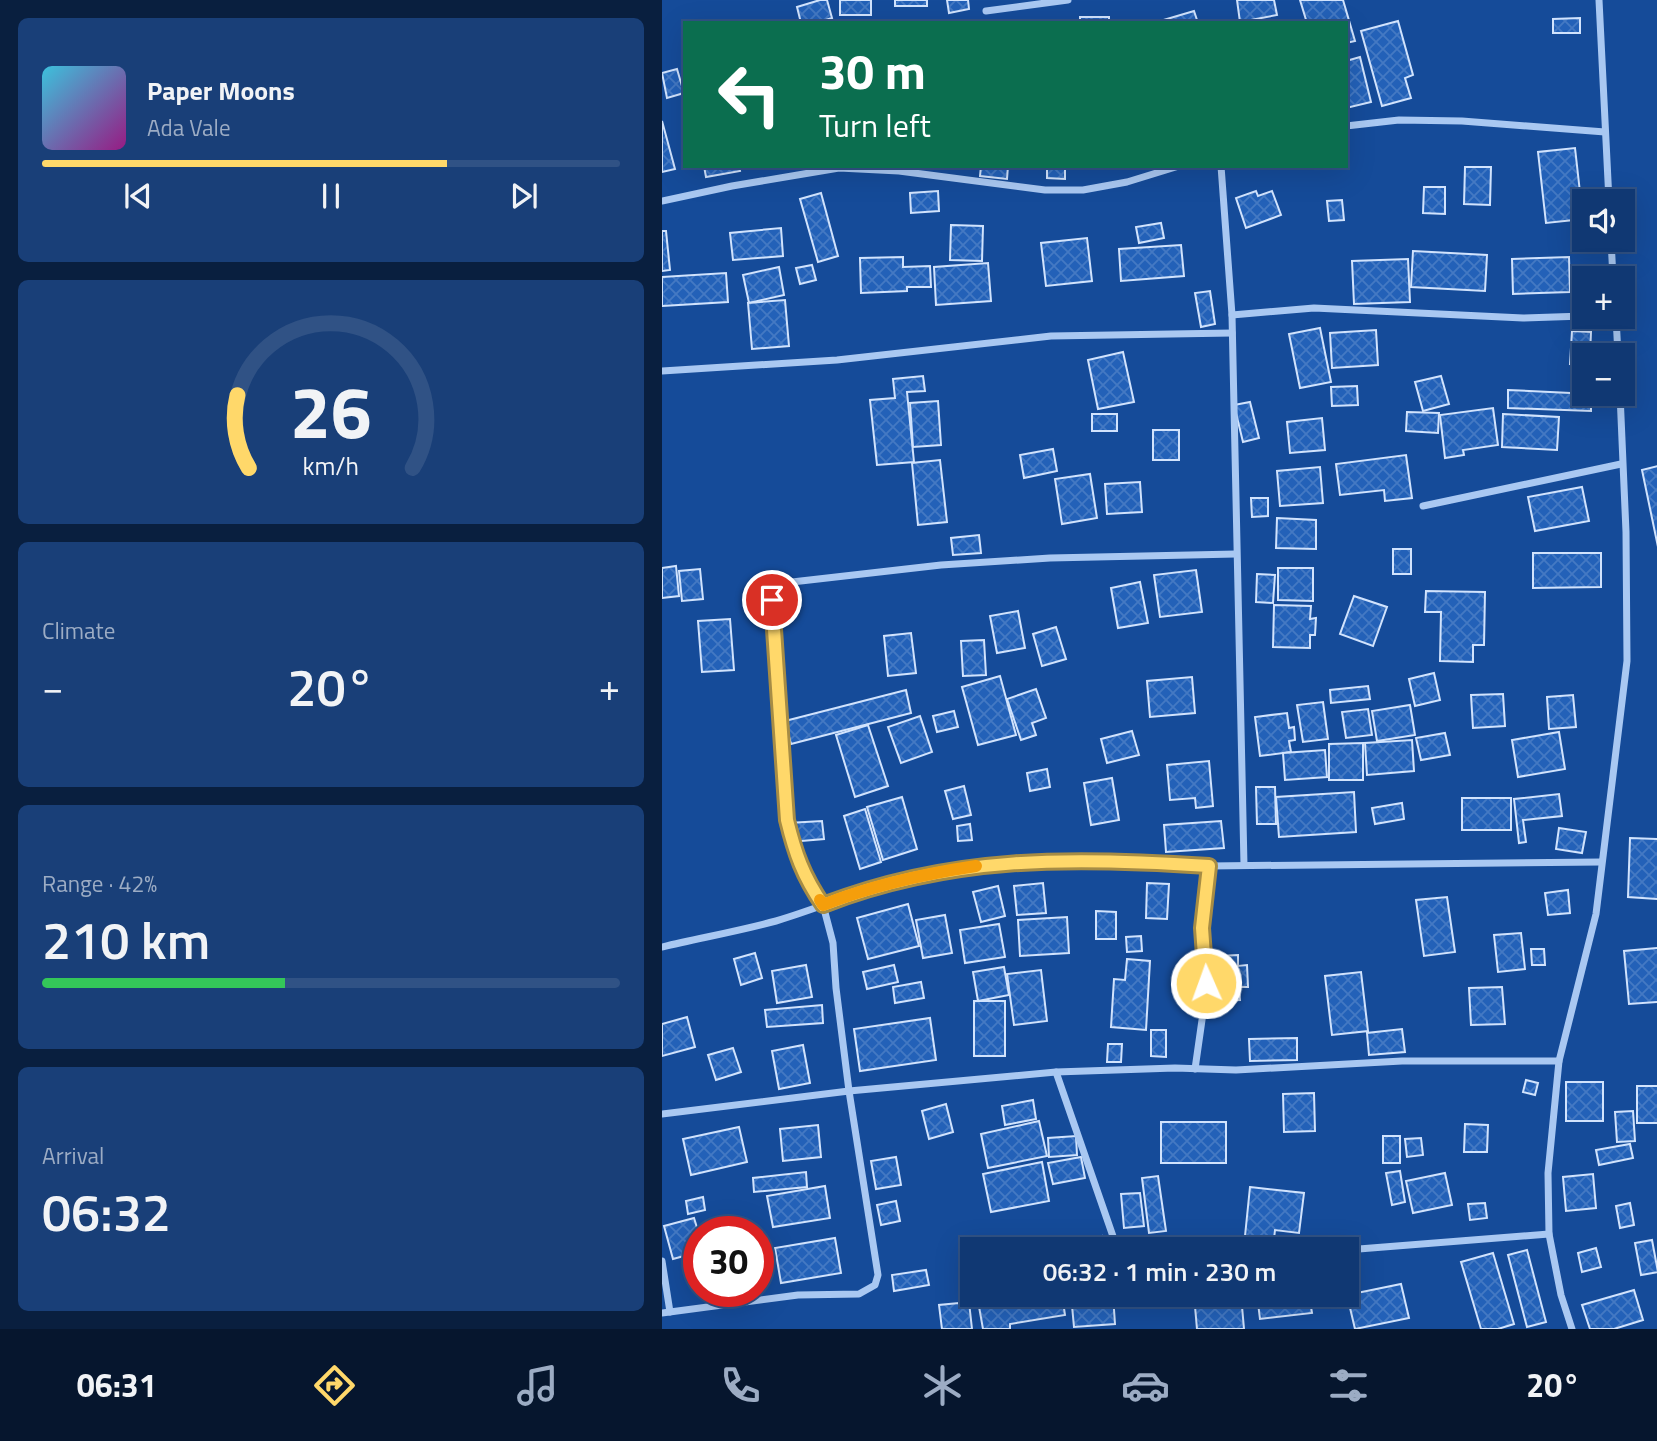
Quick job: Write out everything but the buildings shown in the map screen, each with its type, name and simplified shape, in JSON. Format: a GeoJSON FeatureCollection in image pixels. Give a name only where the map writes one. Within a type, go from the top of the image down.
{"type":"FeatureCollection","features":[{"type":"Feature","properties":{"kind":"street"},"geometry":{"type":"LineString","coordinates":[[986,11],[1068,0]]}},
{"type":"Feature","properties":{"kind":"street"},"geometry":{"type":"LineString","coordinates":[[1599,0],[1608,189]]}},
{"type":"Feature","properties":{"kind":"street"},"geometry":{"type":"LineString","coordinates":[[1348,126],[1399,120],[1450,121],[1605,132]]}},
{"type":"Feature","properties":{"kind":"street"},"geometry":{"type":"LineString","coordinates":[[662,201],[839,168],[899,172],[1045,190],[1083,190],[1127,182],[1172,168]]}},
{"type":"Feature","properties":{"kind":"street"},"geometry":{"type":"LineString","coordinates":[[1221,168],[1232,315],[1244,865]]}},
{"type":"Feature","properties":{"kind":"street"},"geometry":{"type":"LineString","coordinates":[[1232,315],[1314,308],[1523,318],[1572,316]]}},
{"type":"Feature","properties":{"kind":"street"},"geometry":{"type":"LineString","coordinates":[[662,371],[837,360],[1050,336],[1232,333]]}},
{"type":"Feature","properties":{"kind":"street"},"geometry":{"type":"LineString","coordinates":[[1571,1329],[1549,1234],[1548,1173],[1559,1060],[1596,914],[1627,661],[1626,532],[1620,406]]}},
{"type":"Feature","properties":{"kind":"street"},"geometry":{"type":"LineString","coordinates":[[1423,506],[1621,464]]}},
{"type":"Feature","properties":{"kind":"street"},"geometry":{"type":"LineString","coordinates":[[662,1261],[666,1313],[798,1295],[859,1294],[875,1285],[878,1275],[849,1091],[833,943],[823,905],[805,880],[787,820],[772,600],[776,588],[792,582],[941,565],[1049,558],[1236,554]]}},
{"type":"Feature","properties":{"kind":"street"},"geometry":{"type":"LineString","coordinates":[[662,947],[775,921],[900,880],[981,865],[1055,859],[1209,866],[1601,862]]}},
{"type":"Feature","properties":{"kind":"street"},"geometry":{"type":"LineString","coordinates":[[1195,1069],[1206,999],[1207,966],[1202,928],[1209,866]]}},
{"type":"Feature","properties":{"kind":"street"},"geometry":{"type":"LineString","coordinates":[[662,1114],[849,1091],[1056,1072],[1236,1070],[1402,1061],[1559,1060]]}},
{"type":"Feature","properties":{"kind":"street"},"geometry":{"type":"LineString","coordinates":[[1056,1072],[1113,1237]]}},
{"type":"Feature","properties":{"kind":"street"},"geometry":{"type":"LineString","coordinates":[[1359,1250],[1549,1234]]}},
{"type":"Feature","properties":{"kind":"slow traffic"},"geometry":{"type":"LineString","coordinates":[[820,900],[823,905],[873,887],[927,873],[976,866]]}},
{"type":"Feature","properties":{"kind":"route"},"geometry":{"type":"LineString","coordinates":[[772,600],[787,820],[805,880],[823,905],[873,887],[927,873],[981,865],[1055,859],[1209,866],[1202,928],[1207,966],[1206,983]]}}]}
